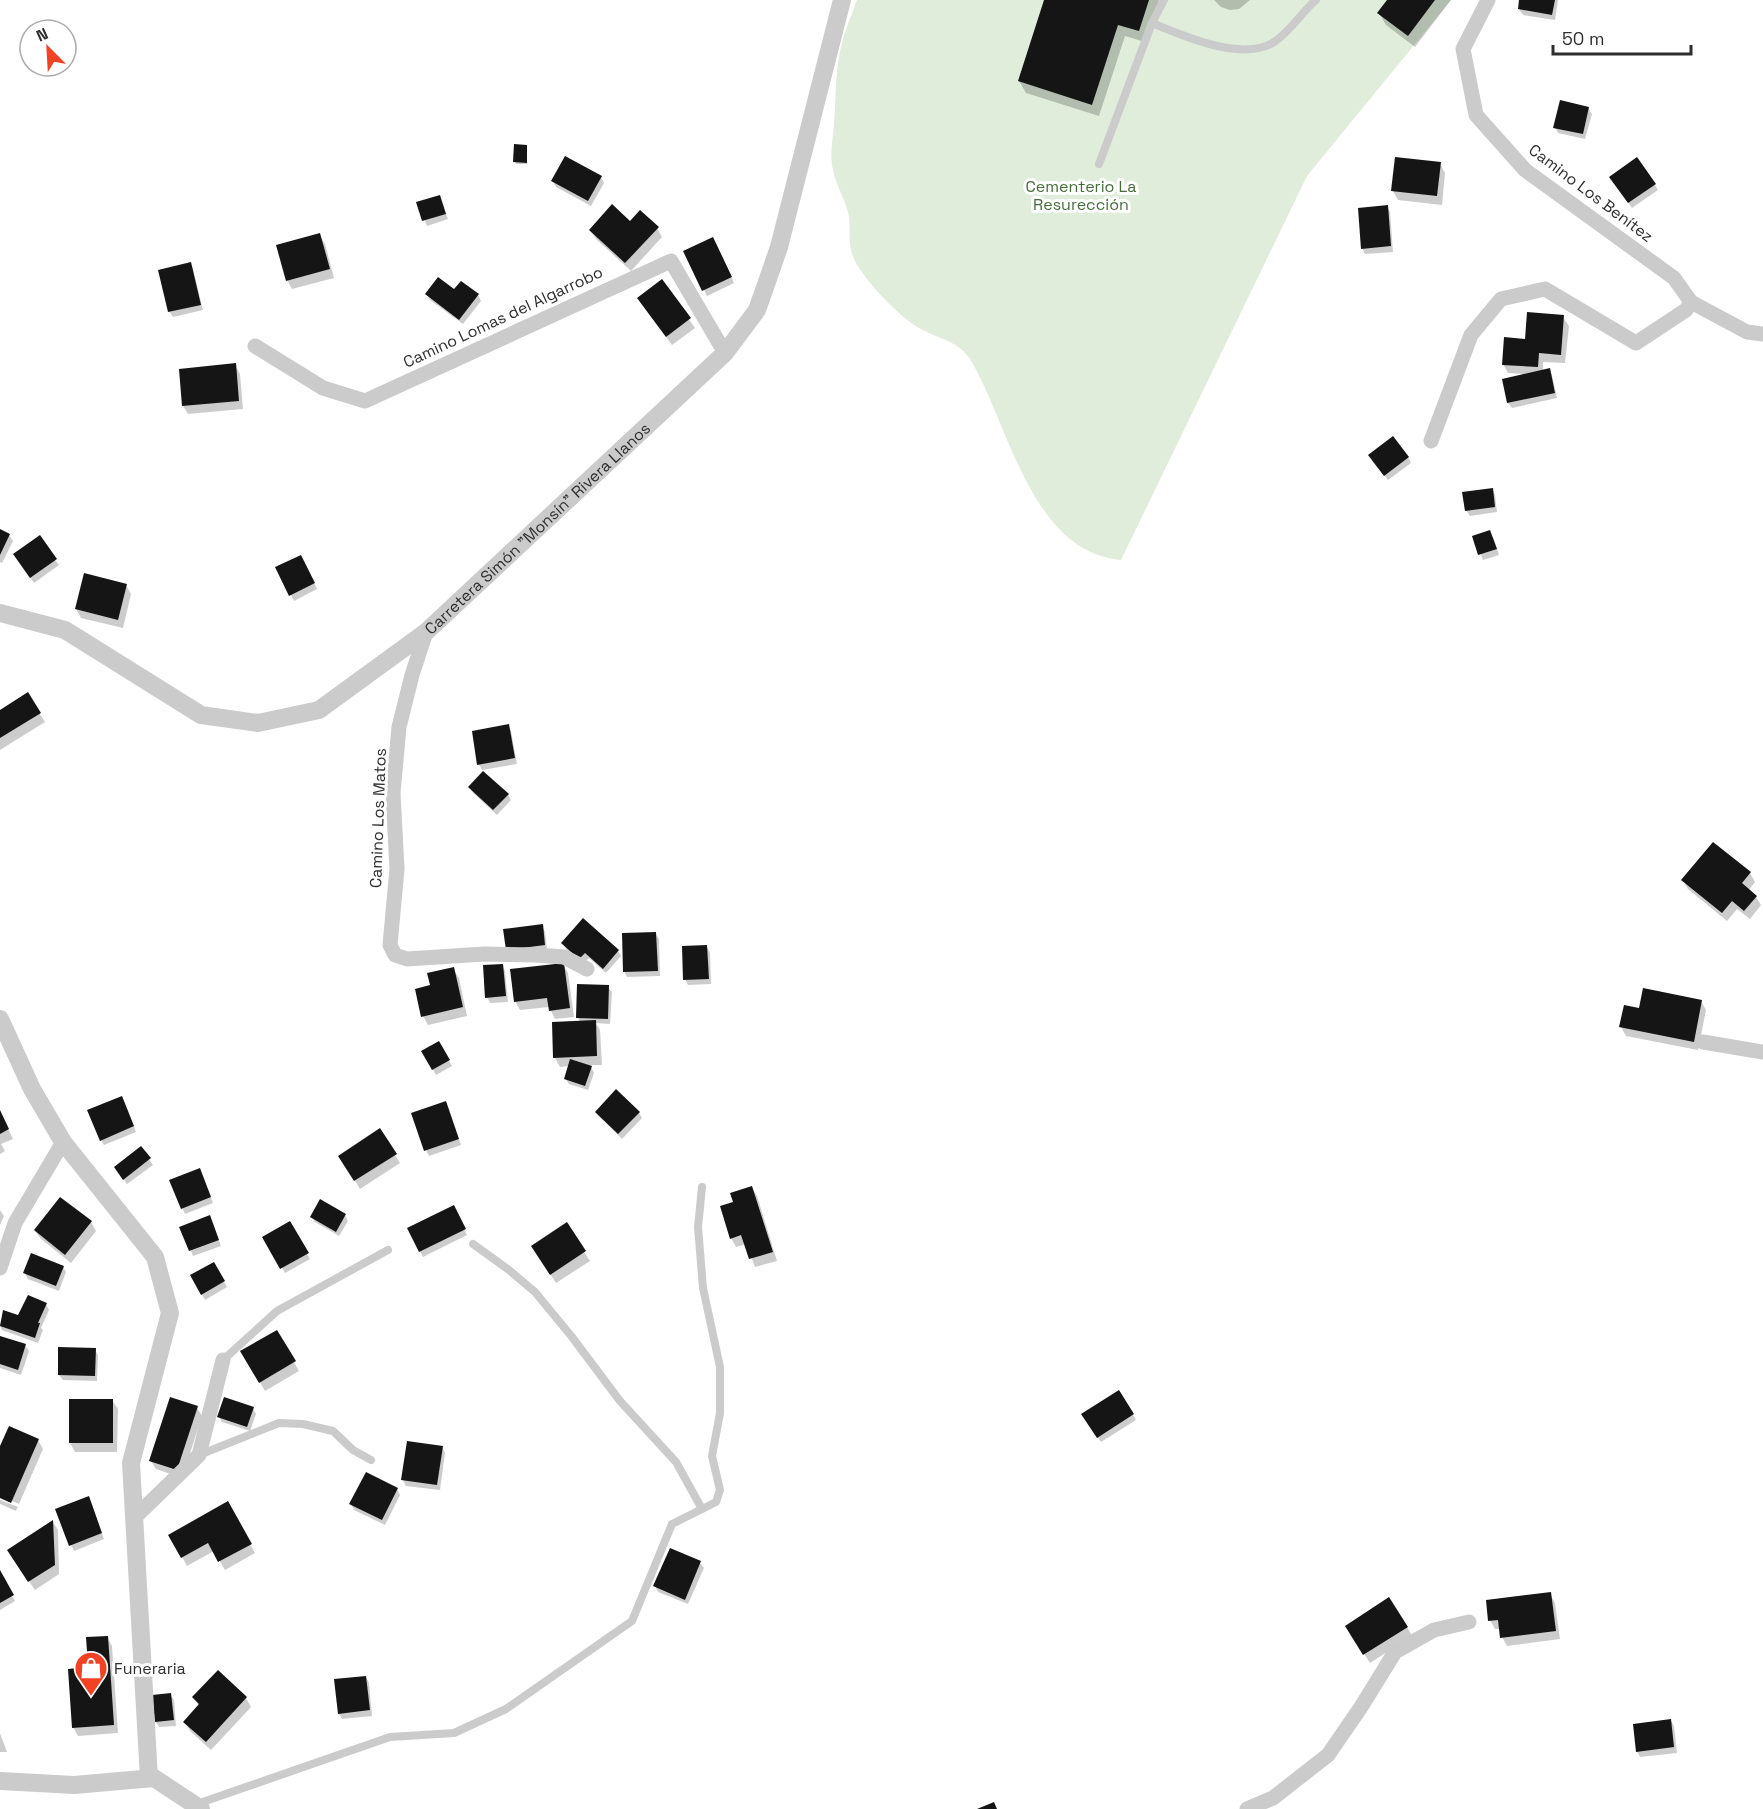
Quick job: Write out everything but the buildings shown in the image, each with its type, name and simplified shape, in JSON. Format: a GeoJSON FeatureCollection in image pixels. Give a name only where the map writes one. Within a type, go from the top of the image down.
{"type":"FeatureCollection","features":[{"type":"Feature","properties":{"kind":"street","name":"Carretera Simón \"Monsín\" Rivera Llanos"},"geometry":{"type":"LineString","coordinates":[[1,611],[65,630],[201,716],[258,723],[319,710],[426,632],[725,353],[757,310],[779,246],[842,0]]}},
{"type":"Feature","properties":{"kind":"street","name":"Camino Los Benítez"},"geometry":{"type":"LineString","coordinates":[[1488,0],[1463,49],[1476,115],[1525,170],[1674,278],[1691,302],[1747,332],[1763,334]]}},
{"type":"Feature","properties":{"kind":"street","name":"Camino Lomas del Algarrobo"},"geometry":{"type":"LineString","coordinates":[[255,346],[323,388],[365,400],[671,261],[725,353]]}},
{"type":"Feature","properties":{"kind":"street"},"geometry":{"type":"LineString","coordinates":[[1431,441],[1470,335],[1501,299],[1545,289],[1636,344],[1686,310],[1691,302]]}},
{"type":"Feature","properties":{"kind":"street","name":"Camino Los Matos"},"geometry":{"type":"LineString","coordinates":[[426,632],[399,727],[393,793],[397,869],[390,945],[395,955],[407,959],[484,954],[536,955],[564,957],[587,969]]}},
{"type":"Feature","properties":{"kind":"street"},"geometry":{"type":"LineString","coordinates":[[0,1019],[32,1089],[63,1142],[155,1257],[170,1313],[131,1462],[149,1778]]}},
{"type":"Feature","properties":{"kind":"street"},"geometry":{"type":"LineString","coordinates":[[1703,1042],[1763,1052]]}},
{"type":"Feature","properties":{"kind":"street"},"geometry":{"type":"LineString","coordinates":[[0,1268],[15,1223],[63,1142]]}},
{"type":"Feature","properties":{"kind":"street"},"geometry":{"type":"LineString","coordinates":[[134,1518],[200,1455],[223,1360]]}},
{"type":"Feature","properties":{"kind":"street"},"geometry":{"type":"LineString","coordinates":[[1247,1809],[1273,1798],[1328,1755],[1395,1652],[1434,1630],[1469,1622]]}},
{"type":"Feature","properties":{"kind":"street"},"geometry":{"type":"LineString","coordinates":[[0,1781],[74,1785],[154,1778],[198,1807]]}},
{"type":"Feature","properties":{"kind":"lane"},"geometry":{"type":"LineString","coordinates":[[1100,164],[1152,23],[1164,0]]}},
{"type":"Feature","properties":{"kind":"lane"},"geometry":{"type":"LineString","coordinates":[[1152,23],[1191,39],[1228,49],[1255,48],[1276,42],[1316,0]]}},
{"type":"Feature","properties":{"kind":"lane"},"geometry":{"type":"LineString","coordinates":[[198,1807],[390,1737],[454,1733],[506,1709],[632,1621],[672,1524],[716,1502],[720,1490],[712,1456],[720,1413],[720,1367],[703,1288],[698,1227],[702,1187]]}},
{"type":"Feature","properties":{"kind":"lane"},"geometry":{"type":"LineString","coordinates":[[473,1244],[535,1292],[620,1401],[676,1462],[702,1509]]}},
{"type":"Feature","properties":{"kind":"lane"},"geometry":{"type":"LineString","coordinates":[[223,1360],[277,1311],[388,1250]]}},
{"type":"Feature","properties":{"kind":"lane"},"geometry":{"type":"LineString","coordinates":[[200,1455],[279,1423],[303,1424],[333,1431],[353,1450],[371,1460]]}},
{"type":"Feature","properties":{"kind":"green space","name":"Cementerio La Resurección"},"geometry":{"type":"Polygon","coordinates":[[[857,0],[1451,0],[1307,176],[1121,560],[1090,552],[1064,534],[1044,510],[1026,480],[970,359],[954,344],[921,329],[904,317],[875,289],[855,261],[850,242],[848,212],[835,177],[831,155],[838,61],[857,0]]]}},
{"type":"Feature","properties":{"kind":"place","name":"Funeraria"},"geometry":{"type":"Point","coordinates":[91,1697]}}]}
